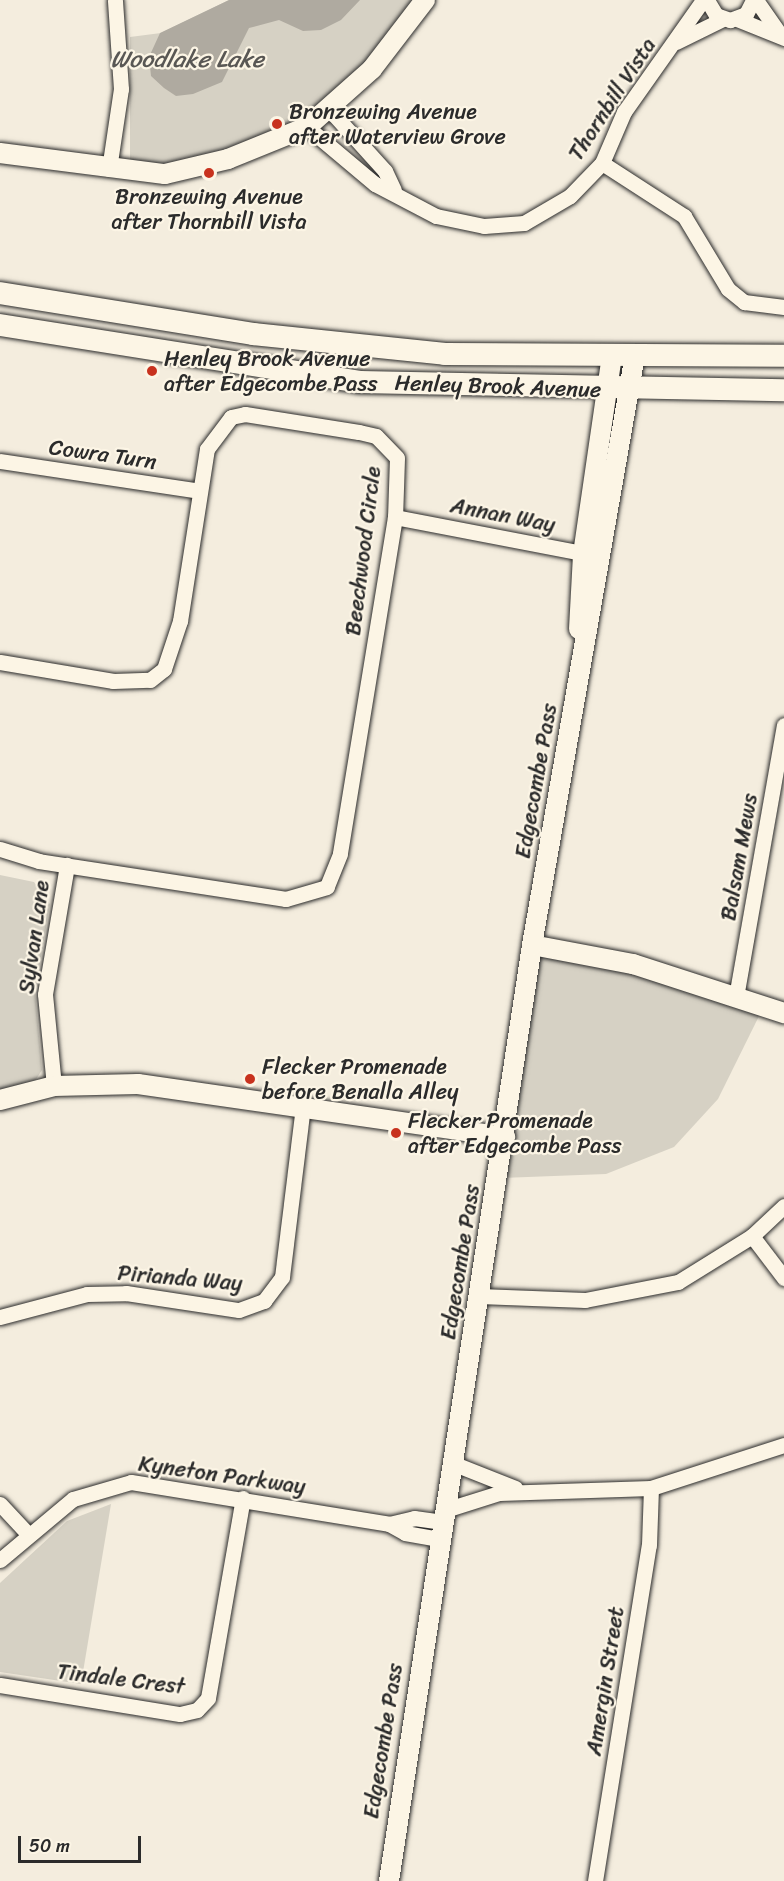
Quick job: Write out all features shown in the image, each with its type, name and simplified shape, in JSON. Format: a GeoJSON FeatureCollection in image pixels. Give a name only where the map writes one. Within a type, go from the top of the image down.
{"type":"FeatureCollection","features":[{"type":"Feature","properties":{"kind":"main road","name":"Henley Brook Avenue"},"geometry":{"type":"LineString","coordinates":[[0,293],[351,346],[445,354],[784,356]]}},
{"type":"Feature","properties":{"kind":"main road","name":"Henley Brook Avenue"},"geometry":{"type":"LineString","coordinates":[[0,325],[360,382],[619,390],[784,390]]}},
{"type":"Feature","properties":{"kind":"street"},"geometry":{"type":"LineString","coordinates":[[109,169],[121,89],[115,0]]}},
{"type":"Feature","properties":{"kind":"street"},"geometry":{"type":"LineString","coordinates":[[0,153],[109,169],[165,174],[228,159],[307,127],[372,69],[425,0]]}},
{"type":"Feature","properties":{"kind":"street"},"geometry":{"type":"LineString","coordinates":[[705,0],[730,19],[782,37]]}},
{"type":"Feature","properties":{"kind":"street","name":"Thornbill Vista"},"geometry":{"type":"LineString","coordinates":[[307,127],[375,184],[394,190],[436,216],[484,226],[524,224],[570,196],[602,163],[624,112],[705,0]]}},
{"type":"Feature","properties":{"kind":"street"},"geometry":{"type":"LineString","coordinates":[[730,19],[755,0],[782,37]]}},
{"type":"Feature","properties":{"kind":"street","name":"Thornbill Vista"},"geometry":{"type":"LineString","coordinates":[[676,42],[730,19]]}},
{"type":"Feature","properties":{"kind":"street","name":"Thornbill Vista"},"geometry":{"type":"LineString","coordinates":[[328,108],[385,171],[394,190]]}},
{"type":"Feature","properties":{"kind":"street"},"geometry":{"type":"LineString","coordinates":[[602,163],[684,216],[728,289],[744,302],[784,307]]}},
{"type":"Feature","properties":{"kind":"street","name":"Edgecombe Pass"},"geometry":{"type":"LineString","coordinates":[[579,671],[583,554],[619,390],[635,355]]}},
{"type":"Feature","properties":{"kind":"street","name":"Edgecombe Pass"},"geometry":{"type":"LineString","coordinates":[[388,1881],[388,1860],[505,1137],[532,945],[579,671],[603,557],[619,390],[612,356]]}},
{"type":"Feature","properties":{"kind":"street","name":"Beechwood Circle"},"geometry":{"type":"LineString","coordinates":[[0,662],[124,681],[150,680],[164,669],[180,621],[207,449],[217,429],[231,417],[245,414],[376,436],[397,458],[395,517],[340,854],[327,887],[286,899],[67,865],[0,849]]}},
{"type":"Feature","properties":{"kind":"street","name":"Cowra Turn"},"geometry":{"type":"LineString","coordinates":[[0,461],[200,490]]}},
{"type":"Feature","properties":{"kind":"street","name":"Annan Way"},"geometry":{"type":"LineString","coordinates":[[395,517],[603,557]]}},
{"type":"Feature","properties":{"kind":"street","name":"Balsam Mews"},"geometry":{"type":"LineString","coordinates":[[736,998],[776,823],[784,725]]}},
{"type":"Feature","properties":{"kind":"street","name":"Sylvan Lane"},"geometry":{"type":"LineString","coordinates":[[54,1086],[45,994],[67,865]]}},
{"type":"Feature","properties":{"kind":"street"},"geometry":{"type":"LineString","coordinates":[[532,945],[633,964],[784,1013]]}},
{"type":"Feature","properties":{"kind":"street"},"geometry":{"type":"LineString","coordinates":[[0,1100],[54,1086],[138,1084],[505,1137]]}},
{"type":"Feature","properties":{"kind":"street","name":"Pirianda Way"},"geometry":{"type":"LineString","coordinates":[[0,1317],[87,1294],[126,1293],[239,1310],[264,1301],[282,1277],[303,1107]]}},
{"type":"Feature","properties":{"kind":"street"},"geometry":{"type":"LineString","coordinates":[[479,1296],[585,1300],[678,1282],[752,1236],[784,1206]]}},
{"type":"Feature","properties":{"kind":"street"},"geometry":{"type":"LineString","coordinates":[[752,1236],[784,1278]]}},
{"type":"Feature","properties":{"kind":"street"},"geometry":{"type":"LineString","coordinates":[[442,1524],[474,1497],[526,1492],[651,1488],[784,1445]]}},
{"type":"Feature","properties":{"kind":"street"},"geometry":{"type":"LineString","coordinates":[[452,1463],[526,1492]]}},
{"type":"Feature","properties":{"kind":"street","name":"Kyneton Parkway"},"geometry":{"type":"LineString","coordinates":[[0,1560],[27,1533],[73,1499],[131,1482],[243,1498],[389,1524],[405,1533],[442,1524]]}},
{"type":"Feature","properties":{"kind":"street","name":"Amergin Street"},"geometry":{"type":"LineString","coordinates":[[595,1881],[650,1545],[651,1488]]}},
{"type":"Feature","properties":{"kind":"street","name":"Tindale Crest"},"geometry":{"type":"LineString","coordinates":[[0,1685],[180,1714],[197,1710],[208,1698],[243,1498]]}},
{"type":"Feature","properties":{"kind":"street"},"geometry":{"type":"LineString","coordinates":[[0,1504],[27,1533]]}},
{"type":"Feature","properties":{"kind":"street","name":"Edgecombe Pass"},"geometry":{"type":"LineString","coordinates":[[380,1881],[388,1860]]}},
{"type":"Feature","properties":{"kind":"shaded area"},"geometry":{"type":"Polygon","coordinates":[[[229,0],[417,0],[353,82],[280,131],[199,162],[130,165],[130,37],[161,33],[229,0]]]}},
{"type":"Feature","properties":{"kind":"shaded area"},"geometry":{"type":"Polygon","coordinates":[[[0,875],[34,882],[50,904],[35,992],[42,1070],[33,1084],[0,1092],[0,875]]]}},
{"type":"Feature","properties":{"kind":"shaded area"},"geometry":{"type":"Polygon","coordinates":[[[538,945],[764,1006],[718,1099],[674,1147],[606,1174],[500,1178],[538,945]]]}},
{"type":"Feature","properties":{"kind":"shaded area"},"geometry":{"type":"Polygon","coordinates":[[[111,1504],[81,1684],[0,1672],[0,1583],[67,1521],[111,1504]]]}},
{"type":"Feature","properties":{"kind":"water","name":"Woodlake Lake"},"geometry":{"type":"Polygon","coordinates":[[[229,0],[360,0],[341,20],[321,30],[303,31],[279,20],[249,28],[222,82],[193,94],[176,96],[151,76],[149,57],[160,33],[229,0]]]}},
{"type":"Feature","properties":{"kind":"place","name":"Bronzewing Avenue after Waterview Grove"},"geometry":{"type":"Point","coordinates":[277,124]}},
{"type":"Feature","properties":{"kind":"place","name":"Bronzewing Avenue after Thornbill Vista"},"geometry":{"type":"Point","coordinates":[209,173]}},
{"type":"Feature","properties":{"kind":"place","name":"Henley Brook Avenue after Edgecombe Pass"},"geometry":{"type":"Point","coordinates":[152,371]}},
{"type":"Feature","properties":{"kind":"place","name":"Flecker Promenade before Benalla Alley"},"geometry":{"type":"Point","coordinates":[250,1079]}},
{"type":"Feature","properties":{"kind":"place","name":"Flecker Promenade after Edgecombe Pass"},"geometry":{"type":"Point","coordinates":[396,1133]}}]}
